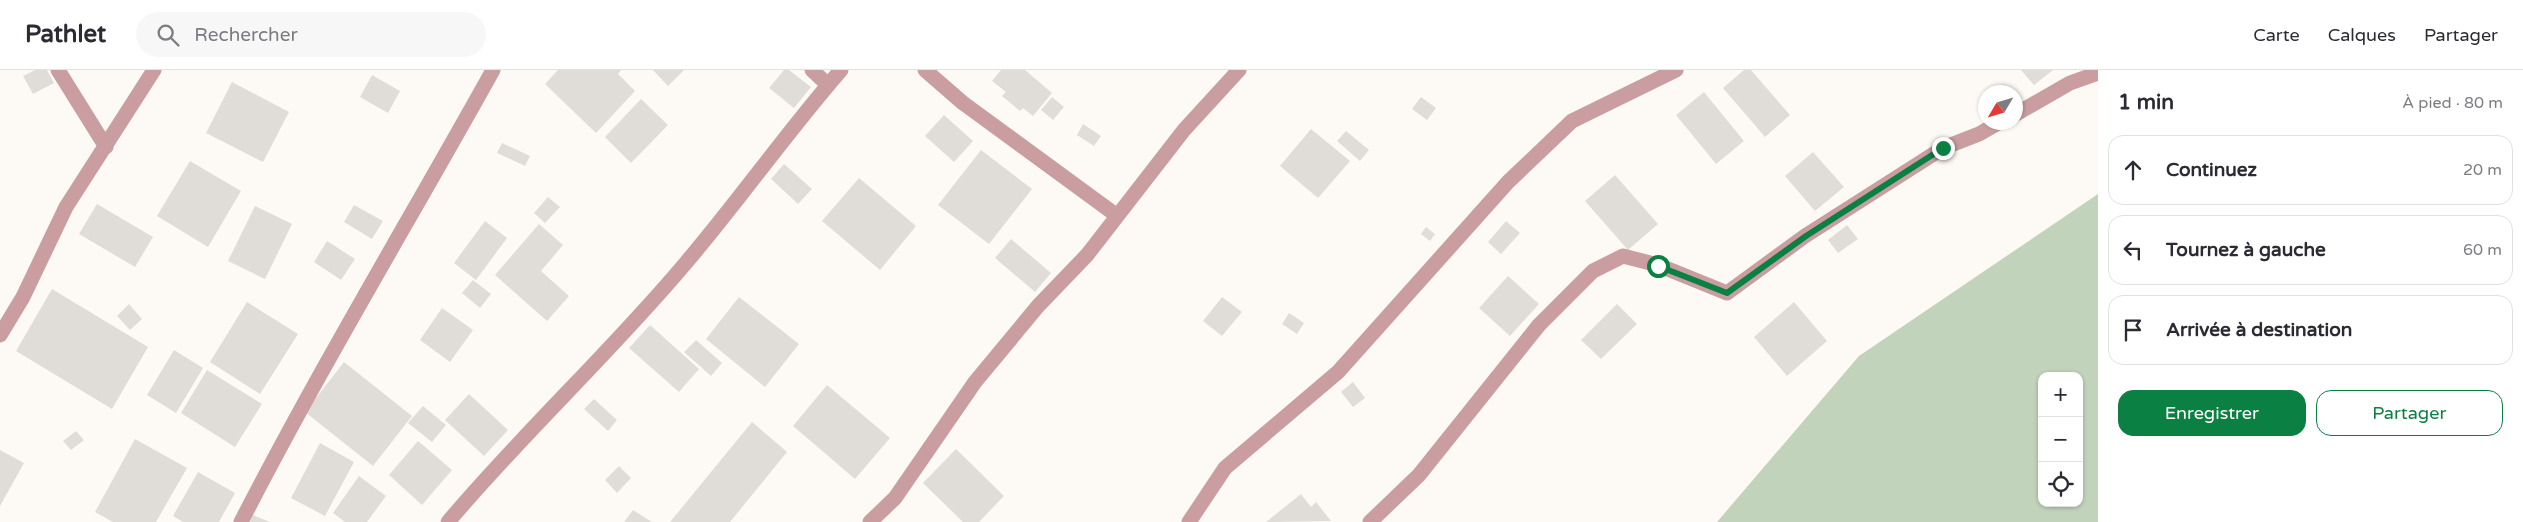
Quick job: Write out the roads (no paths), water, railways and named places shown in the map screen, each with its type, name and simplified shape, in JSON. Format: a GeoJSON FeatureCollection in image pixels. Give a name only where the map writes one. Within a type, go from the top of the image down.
{"type":"FeatureCollection","features":[{"type":"Feature","properties":{"kind":"street"},"geometry":{"type":"LineString","coordinates":[[58,70],[106,147]]}},
{"type":"Feature","properties":{"kind":"street"},"geometry":{"type":"LineString","coordinates":[[0,335],[23,297],[66,207],[154,70]]}},
{"type":"Feature","properties":{"kind":"street"},"geometry":{"type":"LineString","coordinates":[[241,522],[327,360],[386,262],[493,70]]}},
{"type":"Feature","properties":{"kind":"street"},"geometry":{"type":"LineString","coordinates":[[812,70],[828,85]]}},
{"type":"Feature","properties":{"kind":"street"},"geometry":{"type":"LineString","coordinates":[[448,522],[498,463],[588,372],[685,264],[841,70]]}},
{"type":"Feature","properties":{"kind":"street"},"geometry":{"type":"LineString","coordinates":[[925,70],[963,103],[1116,215]]}},
{"type":"Feature","properties":{"kind":"street"},"geometry":{"type":"LineString","coordinates":[[870,522],[895,498],[975,382],[1038,306],[1087,255],[1116,215],[1184,130],[1239,70]]}},
{"type":"Feature","properties":{"kind":"street"},"geometry":{"type":"LineString","coordinates":[[1189,522],[1225,468],[1338,372],[1508,182],[1572,121],[1676,70]]}},
{"type":"Feature","properties":{"kind":"street"},"geometry":{"type":"LineString","coordinates":[[2023,110],[2070,84],[2098,73]]}},
{"type":"Feature","properties":{"kind":"street"},"geometry":{"type":"LineString","coordinates":[[1370,522],[1419,475],[1539,325],[1593,270],[1623,256],[1658,266],[1727,293],[1806,236],[1943,148],[1986,130]]}}]}
